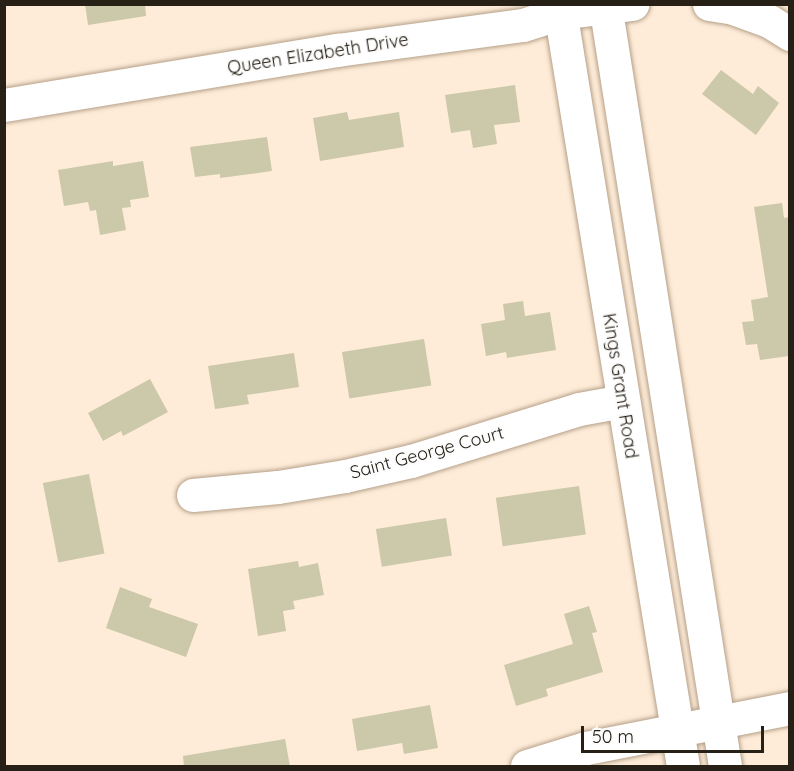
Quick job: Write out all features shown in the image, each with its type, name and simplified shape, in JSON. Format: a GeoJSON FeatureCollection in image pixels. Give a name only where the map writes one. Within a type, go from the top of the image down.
{"type":"FeatureCollection","features":[{"type":"Feature","properties":{"kind":"street"},"geometry":{"type":"LineString","coordinates":[[709,4],[733,8],[769,21],[789,34]]}},
{"type":"Feature","properties":{"kind":"street"},"geometry":{"type":"LineString","coordinates":[[614,5],[725,766]]}},
{"type":"Feature","properties":{"kind":"street","name":"Queen Elizabeth Drive"},"geometry":{"type":"LineString","coordinates":[[4,105],[337,50],[523,25],[560,9],[614,5]]}},
{"type":"Feature","properties":{"kind":"street","name":"Kings Grant Road"},"geometry":{"type":"LineString","coordinates":[[560,9],[683,766]]}},
{"type":"Feature","properties":{"kind":"street","name":"Saint George Court"},"geometry":{"type":"LineString","coordinates":[[193,495],[278,487],[345,476],[411,461],[579,410],[622,401]]}},
{"type":"Feature","properties":{"kind":"street"},"geometry":{"type":"LineString","coordinates":[[527,766],[585,748],[677,728],[789,708]]}},
{"type":"Feature","properties":{"kind":"building"},"geometry":{"type":"Polygon","coordinates":[[[85,4],[145,4],[146,16],[88,25],[85,4]]]}},
{"type":"Feature","properties":{"kind":"building"},"geometry":{"type":"Polygon","coordinates":[[[721,70],[753,94],[758,86],[779,103],[756,135],[702,94],[721,70]]]}},
{"type":"Feature","properties":{"kind":"building"},"geometry":{"type":"Polygon","coordinates":[[[515,85],[520,122],[494,125],[497,144],[473,148],[470,130],[451,133],[445,95],[515,85]]]}},
{"type":"Feature","properties":{"kind":"building"},"geometry":{"type":"Polygon","coordinates":[[[347,112],[349,120],[399,112],[404,147],[320,161],[313,118],[347,112]]]}},
{"type":"Feature","properties":{"kind":"building"},"geometry":{"type":"Polygon","coordinates":[[[267,137],[272,171],[220,178],[220,174],[195,177],[190,147],[267,137]]]}},
{"type":"Feature","properties":{"kind":"building"},"geometry":{"type":"Polygon","coordinates":[[[113,161],[113,166],[143,161],[149,197],[130,200],[131,207],[122,208],[126,230],[100,235],[96,210],[90,211],[88,202],[64,206],[58,170],[113,161]]]}},
{"type":"Feature","properties":{"kind":"building"},"geometry":{"type":"Polygon","coordinates":[[[782,203],[784,218],[789,217],[789,356],[760,360],[757,344],[746,345],[742,322],[754,321],[751,300],[768,297],[754,207],[782,203]]]}},
{"type":"Feature","properties":{"kind":"building"},"geometry":{"type":"Polygon","coordinates":[[[523,301],[525,316],[550,312],[556,350],[507,358],[506,352],[486,356],[481,324],[505,320],[503,304],[523,301]]]}},
{"type":"Feature","properties":{"kind":"building"},"geometry":{"type":"Polygon","coordinates":[[[424,339],[431,385],[349,398],[342,352],[424,339]]]}},
{"type":"Feature","properties":{"kind":"building"},"geometry":{"type":"Polygon","coordinates":[[[294,353],[299,387],[247,395],[249,404],[215,409],[208,366],[294,353]]]}},
{"type":"Feature","properties":{"kind":"building"},"geometry":{"type":"Polygon","coordinates":[[[150,379],[168,412],[123,436],[121,431],[103,441],[88,413],[150,379]]]}},
{"type":"Feature","properties":{"kind":"building"},"geometry":{"type":"Polygon","coordinates":[[[89,474],[104,554],[58,562],[43,483],[89,474]]]}},
{"type":"Feature","properties":{"kind":"building"},"geometry":{"type":"Polygon","coordinates":[[[579,486],[586,535],[503,546],[496,498],[579,486]]]}},
{"type":"Feature","properties":{"kind":"building"},"geometry":{"type":"Polygon","coordinates":[[[446,518],[452,556],[382,567],[376,529],[446,518]]]}},
{"type":"Feature","properties":{"kind":"building"},"geometry":{"type":"Polygon","coordinates":[[[298,561],[299,567],[318,563],[324,595],[293,601],[295,609],[283,611],[286,631],[258,636],[248,569],[298,561]]]}},
{"type":"Feature","properties":{"kind":"building"},"geometry":{"type":"Polygon","coordinates":[[[120,587],[152,599],[149,607],[198,624],[186,657],[106,628],[120,587]]]}},
{"type":"Feature","properties":{"kind":"building"},"geometry":{"type":"Polygon","coordinates":[[[589,606],[597,632],[592,633],[603,672],[546,689],[548,696],[516,706],[504,665],[573,644],[564,614],[589,606]]]}},
{"type":"Feature","properties":{"kind":"building"},"geometry":{"type":"Polygon","coordinates":[[[430,705],[438,748],[404,754],[402,743],[357,751],[352,719],[430,705]]]}},
{"type":"Feature","properties":{"kind":"building"},"geometry":{"type":"Polygon","coordinates":[[[285,739],[290,766],[184,766],[183,756],[285,739]]]}}]}
